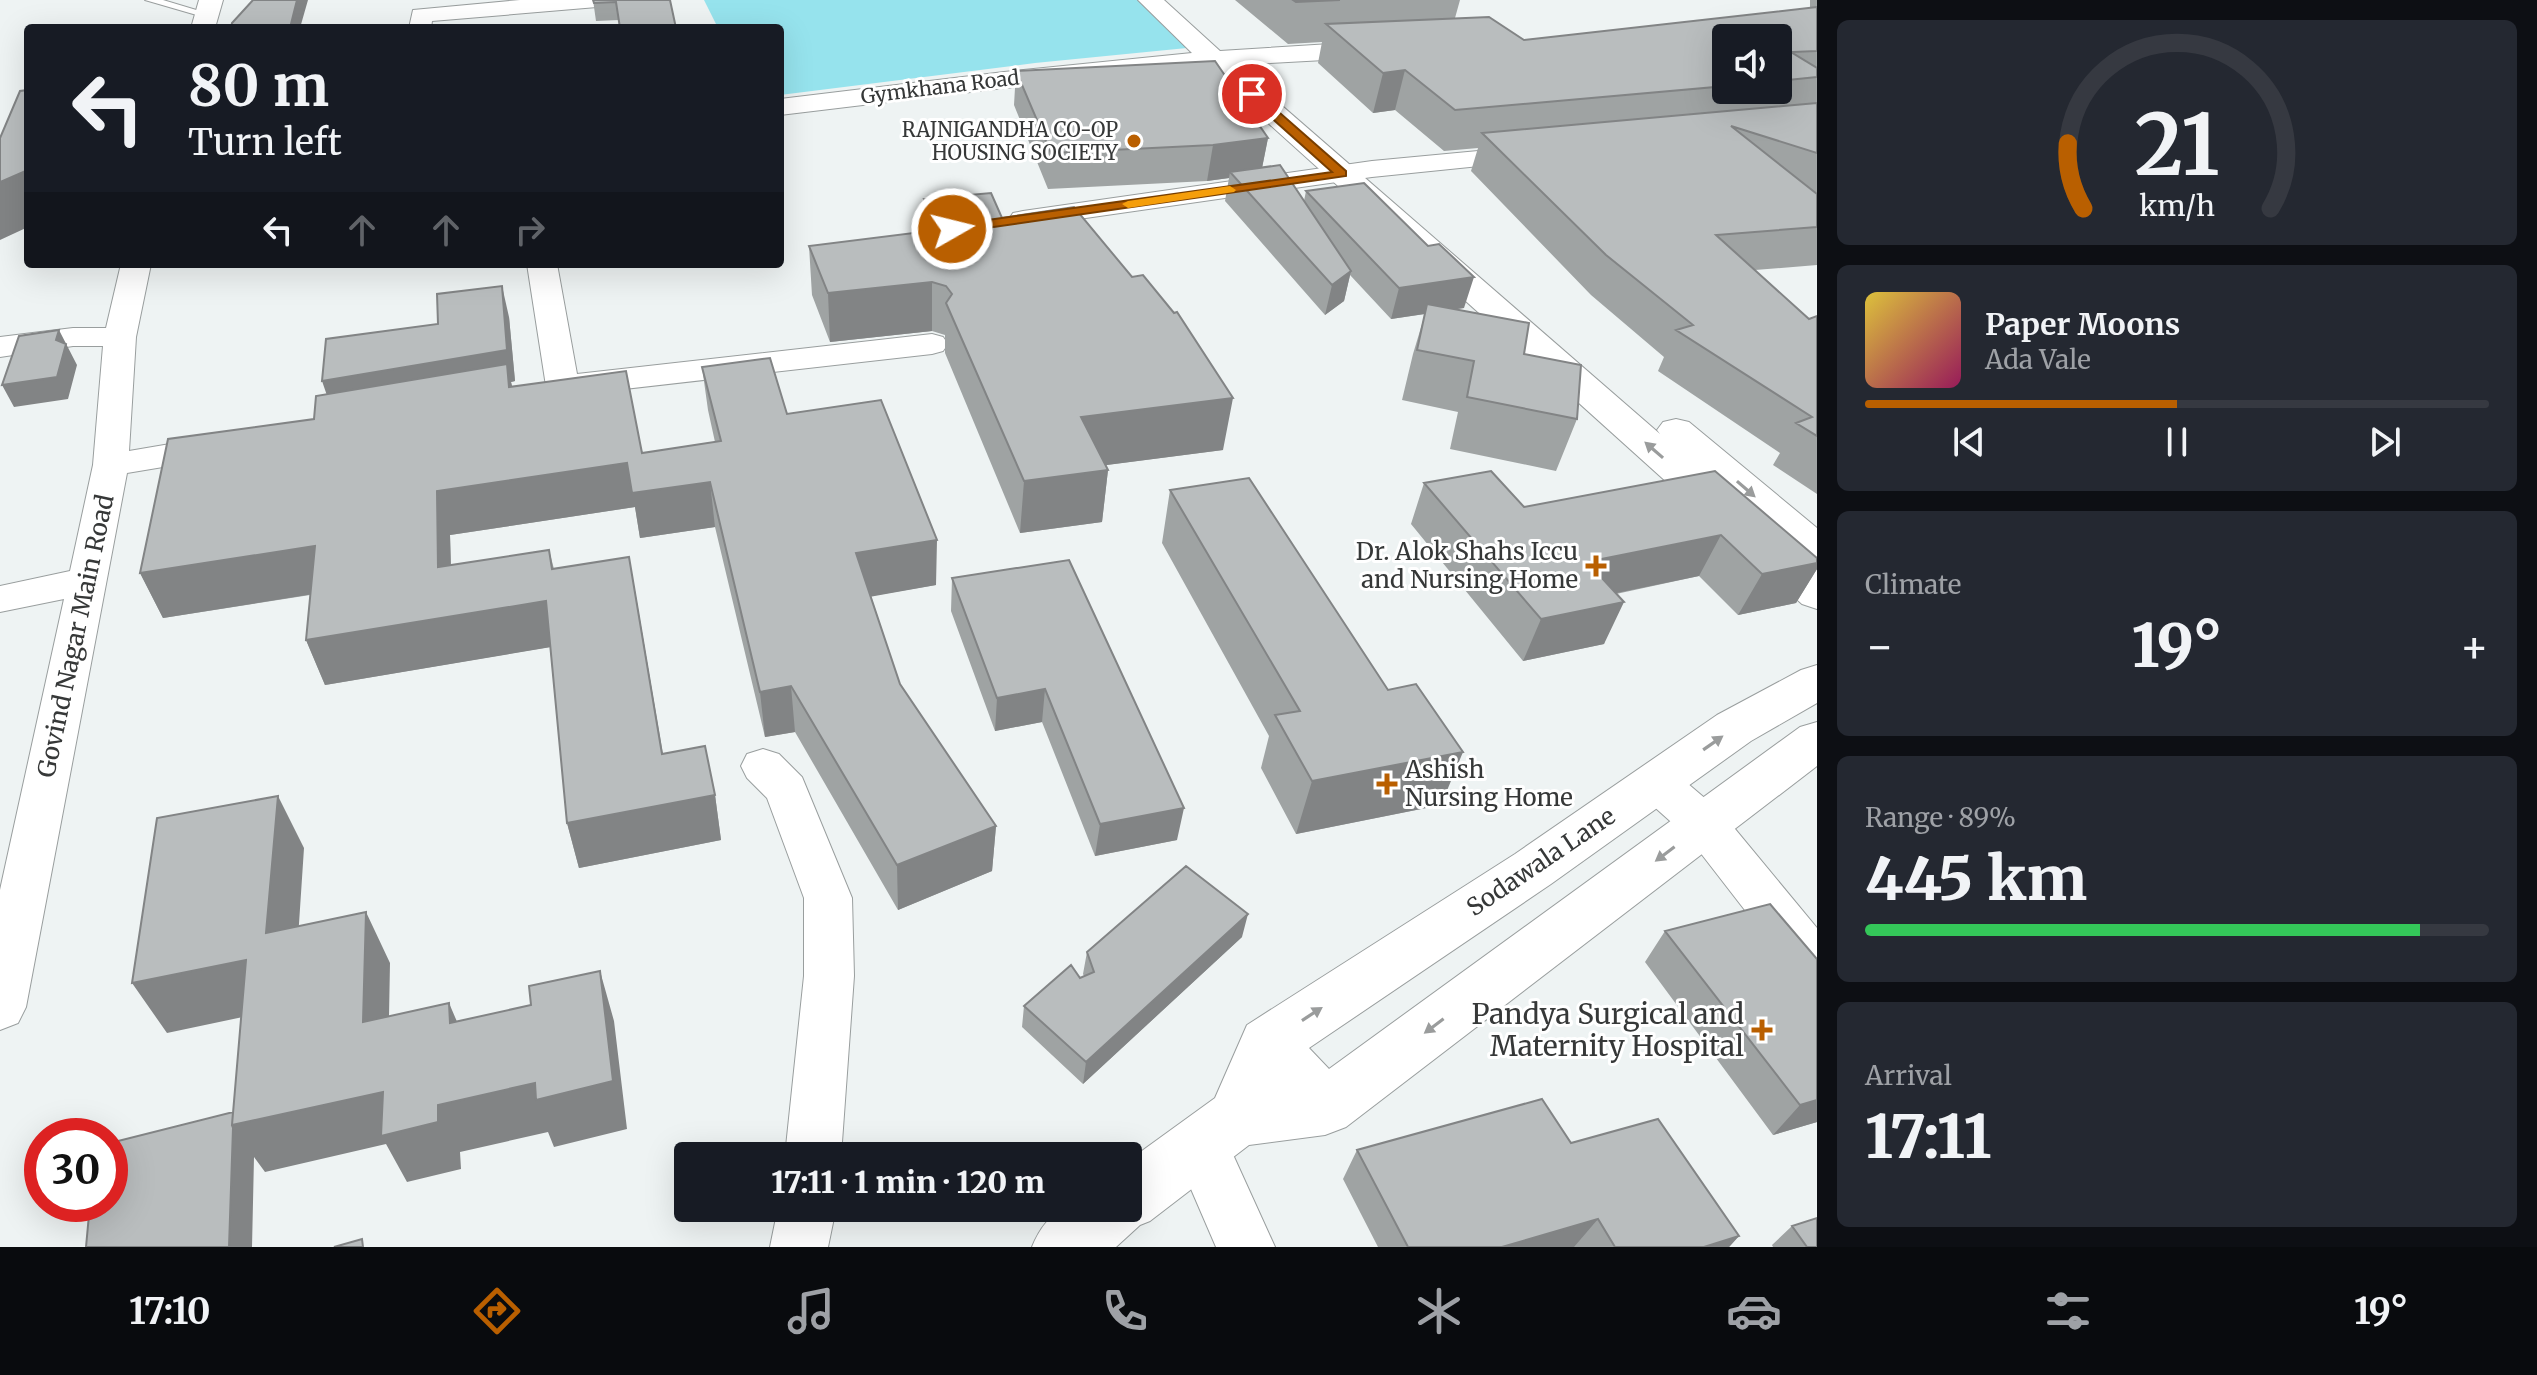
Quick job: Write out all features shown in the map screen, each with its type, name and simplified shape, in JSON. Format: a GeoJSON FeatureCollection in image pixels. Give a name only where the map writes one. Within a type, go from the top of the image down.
{"type":"FeatureCollection","features":[{"type":"Feature","properties":{"kind":"street"},"geometry":{"type":"LineString","coordinates":[[420,24],[421,15],[597,0]]}},
{"type":"Feature","properties":{"kind":"street"},"geometry":{"type":"LineString","coordinates":[[1150,0],[1237,65],[1817,594]]}},
{"type":"Feature","properties":{"kind":"street"},"geometry":{"type":"LineString","coordinates":[[1185,0],[1237,65]]}},
{"type":"Feature","properties":{"kind":"street"},"geometry":{"type":"LineString","coordinates":[[1237,65],[1402,56]]}},
{"type":"Feature","properties":{"kind":"street","name":"Gymkhana Road"},"geometry":{"type":"LineString","coordinates":[[784,106],[949,84],[1237,65]]}},
{"type":"Feature","properties":{"kind":"street","name":"Gymkhana Road"},"geometry":{"type":"LineString","coordinates":[[784,124],[1237,65]]}},
{"type":"Feature","properties":{"kind":"street"},"geometry":{"type":"LineString","coordinates":[[999,222],[1357,172],[1553,151]]}},
{"type":"Feature","properties":{"kind":"street"},"geometry":{"type":"LineString","coordinates":[[1357,172],[1817,550]]}},
{"type":"Feature","properties":{"kind":"street","name":"Govind Nagar Main Road"},"geometry":{"type":"LineString","coordinates":[[0,1007],[111,465],[120,337],[135,268]]}},
{"type":"Feature","properties":{"kind":"street"},"geometry":{"type":"LineString","coordinates":[[542,268],[548,389],[932,344]]}},
{"type":"Feature","properties":{"kind":"street"},"geometry":{"type":"LineString","coordinates":[[0,347],[73,337],[120,337]]}},
{"type":"Feature","properties":{"kind":"street"},"geometry":{"type":"LineString","coordinates":[[111,465],[251,441]]}},
{"type":"Feature","properties":{"kind":"street"},"geometry":{"type":"LineString","coordinates":[[0,599],[87,581]]}},
{"type":"Feature","properties":{"kind":"street","name":"Sodawala Lane"},"geometry":{"type":"LineString","coordinates":[[1267,1044],[1734,728],[1817,682]]}},
{"type":"Feature","properties":{"kind":"street"},"geometry":{"type":"LineString","coordinates":[[1218,1131],[1325,1107],[1817,740]]}},
{"type":"Feature","properties":{"kind":"street"},"geometry":{"type":"LineString","coordinates":[[763,766],[786,789],[828,898],[829,976],[814,1142]]}},
{"type":"Feature","properties":{"kind":"street"},"geometry":{"type":"LineString","coordinates":[[1657,783],[1705,825],[1817,965]]}},
{"type":"Feature","properties":{"kind":"street"},"geometry":{"type":"LineString","coordinates":[[1142,1188],[1218,1131],[1267,1044],[1325,1107]]}},
{"type":"Feature","properties":{"kind":"street"},"geometry":{"type":"LineString","coordinates":[[1218,1131],[1246,1247]]}},
{"type":"Feature","properties":{"kind":"street"},"geometry":{"type":"LineString","coordinates":[[799,1247],[804,1222]]}},
{"type":"Feature","properties":{"kind":"street"},"geometry":{"type":"LineString","coordinates":[[1064,1247],[1097,1222]]}},
{"type":"Feature","properties":{"kind":"lane"},"geometry":{"type":"LineString","coordinates":[[150,0],[207,14]]}},
{"type":"Feature","properties":{"kind":"shaded area"},"geometry":{"type":"Polygon","coordinates":[[[704,0],[1145,0],[1197,47],[1035,63],[784,94],[784,24],[716,24],[704,0]]]}},
{"type":"Feature","properties":{"kind":"building"},"geometry":{"type":"Polygon","coordinates":[[[253,0],[297,0],[291,24],[232,23],[253,0]]]}},
{"type":"Feature","properties":{"kind":"building"},"geometry":{"type":"Polygon","coordinates":[[[593,0],[670,0],[675,24],[619,24],[616,2],[594,3],[593,0]]]}},
{"type":"Feature","properties":{"kind":"building"},"geometry":{"type":"Polygon","coordinates":[[[1293,0],[1340,0],[1296,2],[1293,0]]]}},
{"type":"Feature","properties":{"kind":"building"},"geometry":{"type":"Polygon","coordinates":[[[1817,7],[1817,51],[1792,52],[1792,24],[1712,24],[1712,87],[1455,110],[1405,70],[1383,73],[1326,24],[1489,17],[1524,40],[1817,7]]]}},
{"type":"Feature","properties":{"kind":"building"},"geometry":{"type":"Polygon","coordinates":[[[1792,53],[1817,68],[1817,77],[1792,80],[1792,53]]]}},
{"type":"Feature","properties":{"kind":"building"},"geometry":{"type":"Polygon","coordinates":[[[1215,61],[1268,138],[1213,145],[1051,153],[1016,71],[1215,61]]]}},
{"type":"Feature","properties":{"kind":"building"},"geometry":{"type":"Polygon","coordinates":[[[24,90],[24,172],[0,182],[0,138],[20,91],[24,90]]]}},
{"type":"Feature","properties":{"kind":"building"},"geometry":{"type":"Polygon","coordinates":[[[1817,103],[1817,153],[1731,126],[1817,194],[1817,227],[1716,235],[1809,319],[1817,316],[1817,436],[1796,423],[1812,417],[1676,330],[1693,325],[1606,255],[1482,133],[1817,103]]]}},
{"type":"Feature","properties":{"kind":"building"},"geometry":{"type":"Polygon","coordinates":[[[1280,165],[1351,271],[1332,285],[1230,172],[1280,165]]]}},
{"type":"Feature","properties":{"kind":"building"},"geometry":{"type":"Polygon","coordinates":[[[1364,183],[1428,246],[1439,244],[1474,277],[1399,288],[1306,191],[1364,183]]]}},
{"type":"Feature","properties":{"kind":"building"},"geometry":{"type":"Polygon","coordinates":[[[991,193],[1002,218],[1074,207],[1132,277],[1143,275],[1174,313],[1177,312],[1233,398],[1081,417],[1108,470],[1024,481],[946,303],[952,294],[946,286],[932,282],[828,293],[809,246],[938,230],[924,199],[991,193]]]}},
{"type":"Feature","properties":{"kind":"building"},"geometry":{"type":"Polygon","coordinates":[[[502,286],[507,350],[322,381],[326,339],[438,324],[437,294],[502,286]]]}},
{"type":"Feature","properties":{"kind":"building"},"geometry":{"type":"Polygon","coordinates":[[[1427,304],[1529,323],[1524,354],[1581,365],[1577,419],[1467,397],[1474,361],[1417,350],[1427,304]]]}},
{"type":"Feature","properties":{"kind":"building"},"geometry":{"type":"Polygon","coordinates":[[[59,330],[56,340],[66,344],[57,377],[2,385],[19,336],[59,330]]]}},
{"type":"Feature","properties":{"kind":"building"},"geometry":{"type":"Polygon","coordinates":[[[770,358],[787,414],[881,400],[937,540],[856,553],[900,684],[996,826],[897,865],[791,686],[760,692],[710,482],[632,493],[627,463],[437,491],[438,567],[549,550],[552,569],[629,557],[662,754],[705,746],[715,795],[567,823],[546,601],[306,640],[315,546],[140,573],[168,439],[314,419],[316,396],[507,364],[509,387],[626,371],[642,453],[721,441],[702,367],[770,358]]]}},
{"type":"Feature","properties":{"kind":"building"},"geometry":{"type":"Polygon","coordinates":[[[1491,471],[1524,507],[1715,471],[1817,558],[1817,563],[1762,574],[1721,535],[1587,562],[1624,602],[1541,619],[1424,483],[1491,471]]]}},
{"type":"Feature","properties":{"kind":"building"},"geometry":{"type":"Polygon","coordinates":[[[1249,478],[1388,690],[1416,684],[1463,752],[1312,781],[1275,715],[1300,711],[1170,490],[1249,478]]]}},
{"type":"Feature","properties":{"kind":"building"},"geometry":{"type":"Polygon","coordinates":[[[1069,560],[1184,808],[1100,824],[1045,689],[997,698],[952,578],[1069,560]]]}},
{"type":"Feature","properties":{"kind":"building"},"geometry":{"type":"Polygon","coordinates":[[[278,796],[266,933],[366,912],[363,1022],[449,1003],[450,1023],[531,1005],[529,986],[600,971],[613,1081],[536,1100],[535,1083],[438,1105],[438,1122],[381,1136],[383,1092],[232,1125],[246,960],[132,983],[157,818],[278,796]]]}},
{"type":"Feature","properties":{"kind":"building"},"geometry":{"type":"Polygon","coordinates":[[[1186,866],[1248,914],[1086,1062],[1024,1006],[1071,965],[1080,978],[1094,972],[1087,952],[1186,866]]]}},
{"type":"Feature","properties":{"kind":"building"},"geometry":{"type":"Polygon","coordinates":[[[1770,904],[1817,959],[1817,1100],[1800,1105],[1665,931],[1770,904]]]}},
{"type":"Feature","properties":{"kind":"building"},"geometry":{"type":"Polygon","coordinates":[[[1542,1099],[1571,1143],[1658,1119],[1739,1236],[1704,1247],[1615,1247],[1598,1219],[1502,1247],[1408,1247],[1357,1150],[1542,1099]]]}},
{"type":"Feature","properties":{"kind":"building"},"geometry":{"type":"Polygon","coordinates":[[[233,1112],[229,1247],[86,1247],[88,1222],[128,1222],[128,1138],[233,1112]]]}},
{"type":"Feature","properties":{"kind":"building"},"geometry":{"type":"Polygon","coordinates":[[[1817,1218],[1817,1247],[1807,1247],[1792,1226],[1817,1218]]]}},
{"type":"Feature","properties":{"kind":"building"},"geometry":{"type":"Polygon","coordinates":[[[362,1239],[363,1247],[334,1247],[362,1239]]]}},
{"type":"Feature","properties":{"kind":"slow traffic"},"geometry":{"type":"LineString","coordinates":[[1128,204],[1230,190]]}},
{"type":"Feature","properties":{"kind":"place","name":"RAJNIGANDHA CO-OP HOUSING SOCIETY"},"geometry":{"type":"Point","coordinates":[1134,141]}},
{"type":"Feature","properties":{"kind":"place","name":"Dr. Alok Shahs Iccu and Nursing Home"},"geometry":{"type":"Point","coordinates":[1596,566]}},
{"type":"Feature","properties":{"kind":"place","name":"Ashish Nursing Home"},"geometry":{"type":"Point","coordinates":[1387,784]}},
{"type":"Feature","properties":{"kind":"place","name":"Pandya Surgical and Maternity Hospital"},"geometry":{"type":"Point","coordinates":[1762,1030]}},
{"type":"Feature","properties":{"kind":"route"},"geometry":{"type":"LineString","coordinates":[[952,229],[1342,174],[1252,94]]}}]}
